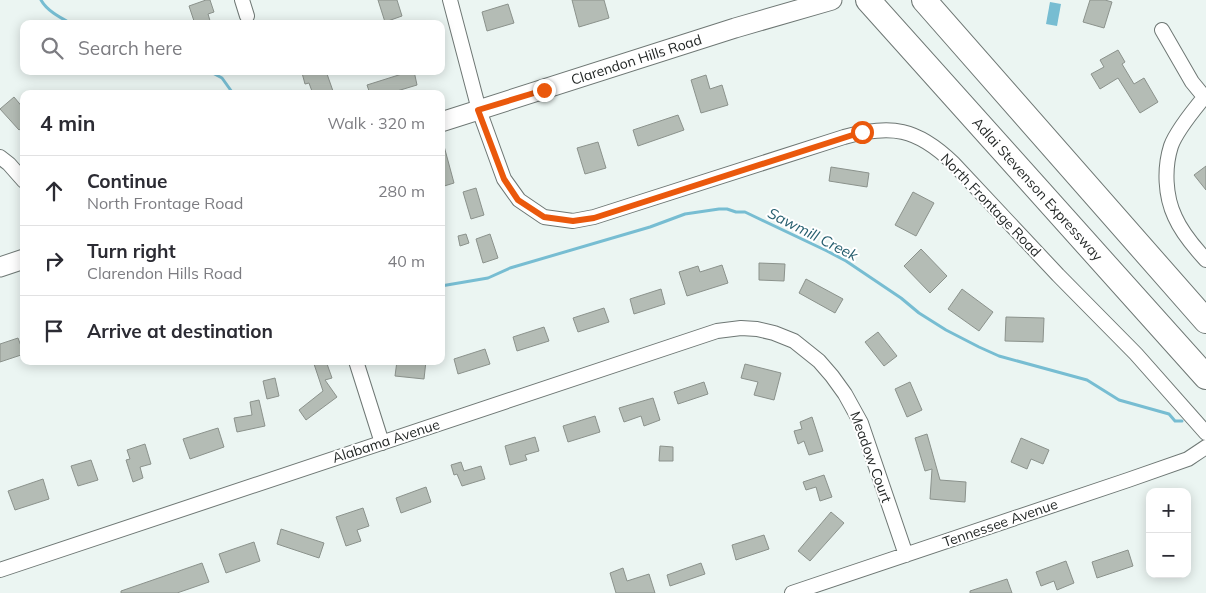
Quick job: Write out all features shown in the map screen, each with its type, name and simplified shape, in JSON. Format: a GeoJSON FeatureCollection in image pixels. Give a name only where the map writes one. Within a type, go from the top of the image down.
{"type":"FeatureCollection","features":[{"type":"Feature","properties":{"kind":"highway","name":"Adlai Stevenson Expressway"},"geometry":{"type":"LineString","coordinates":[[868,0],[1206,377]]}},
{"type":"Feature","properties":{"kind":"highway"},"geometry":{"type":"LineString","coordinates":[[924,0],[1206,321]]}},
{"type":"Feature","properties":{"kind":"street"},"geometry":{"type":"LineString","coordinates":[[242,0],[247,16]]}},
{"type":"Feature","properties":{"kind":"street","name":"North Frontage Road"},"geometry":{"type":"LineString","coordinates":[[450,0],[478,110],[504,179],[518,200],[544,217],[573,221],[594,218],[862,132],[890,130],[917,136],[943,153],[953,163],[1058,275],[1136,354],[1206,433]]}},
{"type":"Feature","properties":{"kind":"street","name":"Clarendon Hills Road"},"geometry":{"type":"LineString","coordinates":[[445,121],[735,28],[828,1]]}},
{"type":"Feature","properties":{"kind":"street"},"geometry":{"type":"LineString","coordinates":[[1162,30],[1192,82],[1205,97],[1184,124],[1171,145],[1166,171],[1168,195],[1174,216],[1186,238],[1206,260]]}},
{"type":"Feature","properties":{"kind":"street"},"geometry":{"type":"LineString","coordinates":[[0,157],[20,176]]}},
{"type":"Feature","properties":{"kind":"street"},"geometry":{"type":"LineString","coordinates":[[0,267],[20,260]]}},
{"type":"Feature","properties":{"kind":"street","name":"Alabama Avenue"},"geometry":{"type":"LineString","coordinates":[[0,570],[718,331],[758,328],[774,333]]}},
{"type":"Feature","properties":{"kind":"street","name":"Meadow Court"},"geometry":{"type":"LineString","coordinates":[[774,333],[794,341],[812,355],[832,376],[856,411],[906,555]]}},
{"type":"Feature","properties":{"kind":"street"},"geometry":{"type":"LineString","coordinates":[[357,365],[382,443]]}},
{"type":"Feature","properties":{"kind":"street","name":"Tennessee Avenue"},"geometry":{"type":"LineString","coordinates":[[792,593],[1128,480],[1188,458],[1206,447]]}},
{"type":"Feature","properties":{"kind":"water"},"geometry":{"type":"Polygon","coordinates":[[[1050,2],[1061,4],[1057,26],[1046,24],[1050,2]]]}},
{"type":"Feature","properties":{"kind":"building"},"geometry":{"type":"Polygon","coordinates":[[[210,0],[214,12],[208,14],[210,20],[194,20],[189,6],[210,0]]]}},
{"type":"Feature","properties":{"kind":"building"},"geometry":{"type":"Polygon","coordinates":[[[378,0],[397,0],[402,16],[384,20],[378,0]]]}},
{"type":"Feature","properties":{"kind":"building"},"geometry":{"type":"Polygon","coordinates":[[[572,0],[604,0],[609,18],[579,27],[572,0]]]}},
{"type":"Feature","properties":{"kind":"building"},"geometry":{"type":"Polygon","coordinates":[[[1090,0],[1112,2],[1104,28],[1083,22],[1090,0]]]}},
{"type":"Feature","properties":{"kind":"building"},"geometry":{"type":"Polygon","coordinates":[[[508,4],[514,23],[487,31],[482,12],[508,4]]]}},
{"type":"Feature","properties":{"kind":"building"},"geometry":{"type":"Polygon","coordinates":[[[1118,50],[1125,62],[1122,64],[1134,84],[1144,78],[1158,102],[1140,113],[1118,78],[1100,89],[1091,74],[1104,67],[1100,60],[1118,50]]]}},
{"type":"Feature","properties":{"kind":"building"},"geometry":{"type":"Polygon","coordinates":[[[303,75],[327,75],[333,90],[312,90],[309,83],[305,84],[303,75]]]}},
{"type":"Feature","properties":{"kind":"building"},"geometry":{"type":"Polygon","coordinates":[[[399,75],[415,75],[417,85],[400,90],[369,90],[367,85],[399,75]]]}},
{"type":"Feature","properties":{"kind":"building"},"geometry":{"type":"Polygon","coordinates":[[[706,75],[710,89],[722,85],[728,105],[701,113],[691,80],[706,75]]]}},
{"type":"Feature","properties":{"kind":"building"},"geometry":{"type":"Polygon","coordinates":[[[14,97],[20,104],[20,129],[19,130],[0,109],[14,97]]]}},
{"type":"Feature","properties":{"kind":"building"},"geometry":{"type":"Polygon","coordinates":[[[678,115],[684,130],[638,146],[633,130],[678,115]]]}},
{"type":"Feature","properties":{"kind":"building"},"geometry":{"type":"Polygon","coordinates":[[[598,142],[606,168],[585,174],[577,148],[598,142]]]}},
{"type":"Feature","properties":{"kind":"building"},"geometry":{"type":"Polygon","coordinates":[[[445,150],[454,183],[445,186],[445,150]]]}},
{"type":"Feature","properties":{"kind":"building"},"geometry":{"type":"Polygon","coordinates":[[[1206,166],[1206,190],[1194,175],[1206,166]]]}},
{"type":"Feature","properties":{"kind":"building"},"geometry":{"type":"Polygon","coordinates":[[[831,167],[869,173],[867,187],[829,181],[831,167]]]}},
{"type":"Feature","properties":{"kind":"building"},"geometry":{"type":"Polygon","coordinates":[[[476,188],[484,215],[471,219],[463,192],[476,188]]]}},
{"type":"Feature","properties":{"kind":"building"},"geometry":{"type":"Polygon","coordinates":[[[913,192],[934,203],[916,236],[895,225],[913,192]]]}},
{"type":"Feature","properties":{"kind":"building"},"geometry":{"type":"Polygon","coordinates":[[[466,234],[469,243],[460,246],[458,236],[466,234]]]}},
{"type":"Feature","properties":{"kind":"building"},"geometry":{"type":"Polygon","coordinates":[[[490,234],[498,258],[483,263],[476,239],[490,234]]]}},
{"type":"Feature","properties":{"kind":"building"},"geometry":{"type":"Polygon","coordinates":[[[921,249],[947,276],[930,293],[904,266],[921,249]]]}},
{"type":"Feature","properties":{"kind":"building"},"geometry":{"type":"Polygon","coordinates":[[[759,263],[785,264],[784,281],[759,280],[759,263]]]}},
{"type":"Feature","properties":{"kind":"building"},"geometry":{"type":"Polygon","coordinates":[[[722,265],[728,283],[687,296],[679,272],[698,266],[700,272],[722,265]]]}},
{"type":"Feature","properties":{"kind":"building"},"geometry":{"type":"Polygon","coordinates":[[[806,279],[843,299],[835,313],[799,293],[806,279]]]}},
{"type":"Feature","properties":{"kind":"building"},"geometry":{"type":"Polygon","coordinates":[[[661,289],[665,304],[634,314],[630,299],[661,289]]]}},
{"type":"Feature","properties":{"kind":"building"},"geometry":{"type":"Polygon","coordinates":[[[962,289],[993,312],[979,331],[948,309],[962,289]]]}},
{"type":"Feature","properties":{"kind":"building"},"geometry":{"type":"Polygon","coordinates":[[[604,308],[609,322],[578,332],[573,318],[604,308]]]}},
{"type":"Feature","properties":{"kind":"building"},"geometry":{"type":"Polygon","coordinates":[[[1006,317],[1044,318],[1043,342],[1005,341],[1006,317]]]}},
{"type":"Feature","properties":{"kind":"building"},"geometry":{"type":"Polygon","coordinates":[[[544,327],[549,341],[517,351],[513,337],[544,327]]]}},
{"type":"Feature","properties":{"kind":"building"},"geometry":{"type":"Polygon","coordinates":[[[878,332],[897,356],[884,366],[865,342],[878,332]]]}},
{"type":"Feature","properties":{"kind":"building"},"geometry":{"type":"Polygon","coordinates":[[[18,338],[20,355],[0,362],[0,344],[18,338]]]}},
{"type":"Feature","properties":{"kind":"building"},"geometry":{"type":"Polygon","coordinates":[[[485,349],[490,364],[458,374],[454,359],[485,349]]]}},
{"type":"Feature","properties":{"kind":"building"},"geometry":{"type":"Polygon","coordinates":[[[745,364],[781,373],[774,400],[754,395],[758,382],[741,378],[745,364]]]}},
{"type":"Feature","properties":{"kind":"building"},"geometry":{"type":"Polygon","coordinates":[[[314,365],[327,365],[332,378],[325,380],[337,397],[306,420],[299,410],[323,391],[314,365]]]}},
{"type":"Feature","properties":{"kind":"building"},"geometry":{"type":"Polygon","coordinates":[[[396,365],[426,365],[424,379],[395,376],[396,365]]]}},
{"type":"Feature","properties":{"kind":"building"},"geometry":{"type":"Polygon","coordinates":[[[275,378],[279,396],[267,399],[263,381],[275,378]]]}},
{"type":"Feature","properties":{"kind":"building"},"geometry":{"type":"Polygon","coordinates":[[[704,382],[708,394],[678,404],[674,392],[704,382]]]}},
{"type":"Feature","properties":{"kind":"building"},"geometry":{"type":"Polygon","coordinates":[[[910,382],[922,410],[907,417],[895,389],[910,382]]]}},
{"type":"Feature","properties":{"kind":"building"},"geometry":{"type":"Polygon","coordinates":[[[653,398],[660,420],[644,426],[641,416],[624,422],[619,408],[653,398]]]}},
{"type":"Feature","properties":{"kind":"building"},"geometry":{"type":"Polygon","coordinates":[[[259,400],[265,426],[237,432],[234,418],[252,415],[250,402],[259,400]]]}},
{"type":"Feature","properties":{"kind":"building"},"geometry":{"type":"Polygon","coordinates":[[[595,416],[600,432],[568,442],[563,426],[595,416]]]}},
{"type":"Feature","properties":{"kind":"building"},"geometry":{"type":"Polygon","coordinates":[[[812,417],[823,451],[809,455],[804,441],[798,444],[794,431],[802,429],[800,422],[812,417]]]}},
{"type":"Feature","properties":{"kind":"building"},"geometry":{"type":"Polygon","coordinates":[[[218,428],[224,447],[190,459],[183,439],[218,428]]]}},
{"type":"Feature","properties":{"kind":"building"},"geometry":{"type":"Polygon","coordinates":[[[927,434],[940,480],[966,482],[965,502],[930,499],[932,469],[925,471],[915,438],[927,434]]]}},
{"type":"Feature","properties":{"kind":"building"},"geometry":{"type":"Polygon","coordinates":[[[535,437],[539,451],[525,455],[527,460],[510,465],[505,446],[535,437]]]}},
{"type":"Feature","properties":{"kind":"building"},"geometry":{"type":"Polygon","coordinates":[[[1021,438],[1049,450],[1043,464],[1031,459],[1027,469],[1011,462],[1021,438]]]}},
{"type":"Feature","properties":{"kind":"building"},"geometry":{"type":"Polygon","coordinates":[[[145,444],[151,464],[140,467],[143,478],[133,482],[126,460],[130,459],[127,450],[145,444]]]}},
{"type":"Feature","properties":{"kind":"building"},"geometry":{"type":"Polygon","coordinates":[[[660,446],[673,447],[673,461],[659,461],[660,446]]]}},
{"type":"Feature","properties":{"kind":"building"},"geometry":{"type":"Polygon","coordinates":[[[91,460],[98,480],[78,486],[71,466],[91,460]]]}},
{"type":"Feature","properties":{"kind":"building"},"geometry":{"type":"Polygon","coordinates":[[[461,462],[464,471],[481,466],[485,479],[462,486],[457,474],[454,475],[451,465],[461,462]]]}},
{"type":"Feature","properties":{"kind":"building"},"geometry":{"type":"Polygon","coordinates":[[[824,475],[832,497],[820,501],[816,487],[806,490],[803,482],[824,475]]]}},
{"type":"Feature","properties":{"kind":"building"},"geometry":{"type":"Polygon","coordinates":[[[43,479],[49,499],[15,510],[8,491],[43,479]]]}},
{"type":"Feature","properties":{"kind":"building"},"geometry":{"type":"Polygon","coordinates":[[[426,487],[431,502],[401,513],[396,498],[426,487]]]}},
{"type":"Feature","properties":{"kind":"building"},"geometry":{"type":"Polygon","coordinates":[[[363,508],[369,526],[357,530],[361,541],[346,546],[336,517],[363,508]]]}},
{"type":"Feature","properties":{"kind":"building"},"geometry":{"type":"Polygon","coordinates":[[[831,512],[844,523],[810,561],[798,551],[831,512]]]}},
{"type":"Feature","properties":{"kind":"building"},"geometry":{"type":"Polygon","coordinates":[[[281,529],[324,543],[319,558],[277,544],[281,529]]]}},
{"type":"Feature","properties":{"kind":"building"},"geometry":{"type":"Polygon","coordinates":[[[764,535],[769,549],[736,560],[732,545],[764,535]]]}},
{"type":"Feature","properties":{"kind":"building"},"geometry":{"type":"Polygon","coordinates":[[[254,542],[260,561],[226,573],[219,554],[254,542]]]}},
{"type":"Feature","properties":{"kind":"building"},"geometry":{"type":"Polygon","coordinates":[[[1128,550],[1133,566],[1097,578],[1092,562],[1128,550]]]}},
{"type":"Feature","properties":{"kind":"building"},"geometry":{"type":"Polygon","coordinates":[[[1066,561],[1074,583],[1057,590],[1054,581],[1041,586],[1036,572],[1066,561]]]}},
{"type":"Feature","properties":{"kind":"building"},"geometry":{"type":"Polygon","coordinates":[[[202,563],[209,582],[177,593],[121,593],[121,591],[202,563]]]}},
{"type":"Feature","properties":{"kind":"building"},"geometry":{"type":"Polygon","coordinates":[[[701,563],[705,574],[670,586],[667,575],[701,563]]]}},
{"type":"Feature","properties":{"kind":"building"},"geometry":{"type":"Polygon","coordinates":[[[623,568],[627,581],[649,574],[655,593],[616,593],[610,573],[623,568]]]}},
{"type":"Feature","properties":{"kind":"building"},"geometry":{"type":"Polygon","coordinates":[[[1007,579],[1012,593],[970,593],[970,591],[1007,579]]]}},
{"type":"Feature","properties":{"kind":"waterway","name":"Sawmill Creek"},"geometry":{"type":"LineString","coordinates":[[41,0],[51,11],[65,20]]}},
{"type":"Feature","properties":{"kind":"waterway","name":"Sawmill Creek"},"geometry":{"type":"LineString","coordinates":[[216,75],[222,78],[231,90]]}},
{"type":"Feature","properties":{"kind":"waterway","name":"Sawmill Creek"},"geometry":{"type":"LineString","coordinates":[[445,285],[488,278],[510,268],[650,227],[685,214],[719,209],[745,212],[846,261],[901,298],[919,313],[979,347],[999,356],[1087,380],[1119,400],[1169,414],[1175,421],[1182,421]]}},
{"type":"Feature","properties":{"kind":"route"},"geometry":{"type":"LineString","coordinates":[[544,90],[478,110],[504,179],[518,200],[544,217],[573,221],[594,218],[862,132]]}}]}
